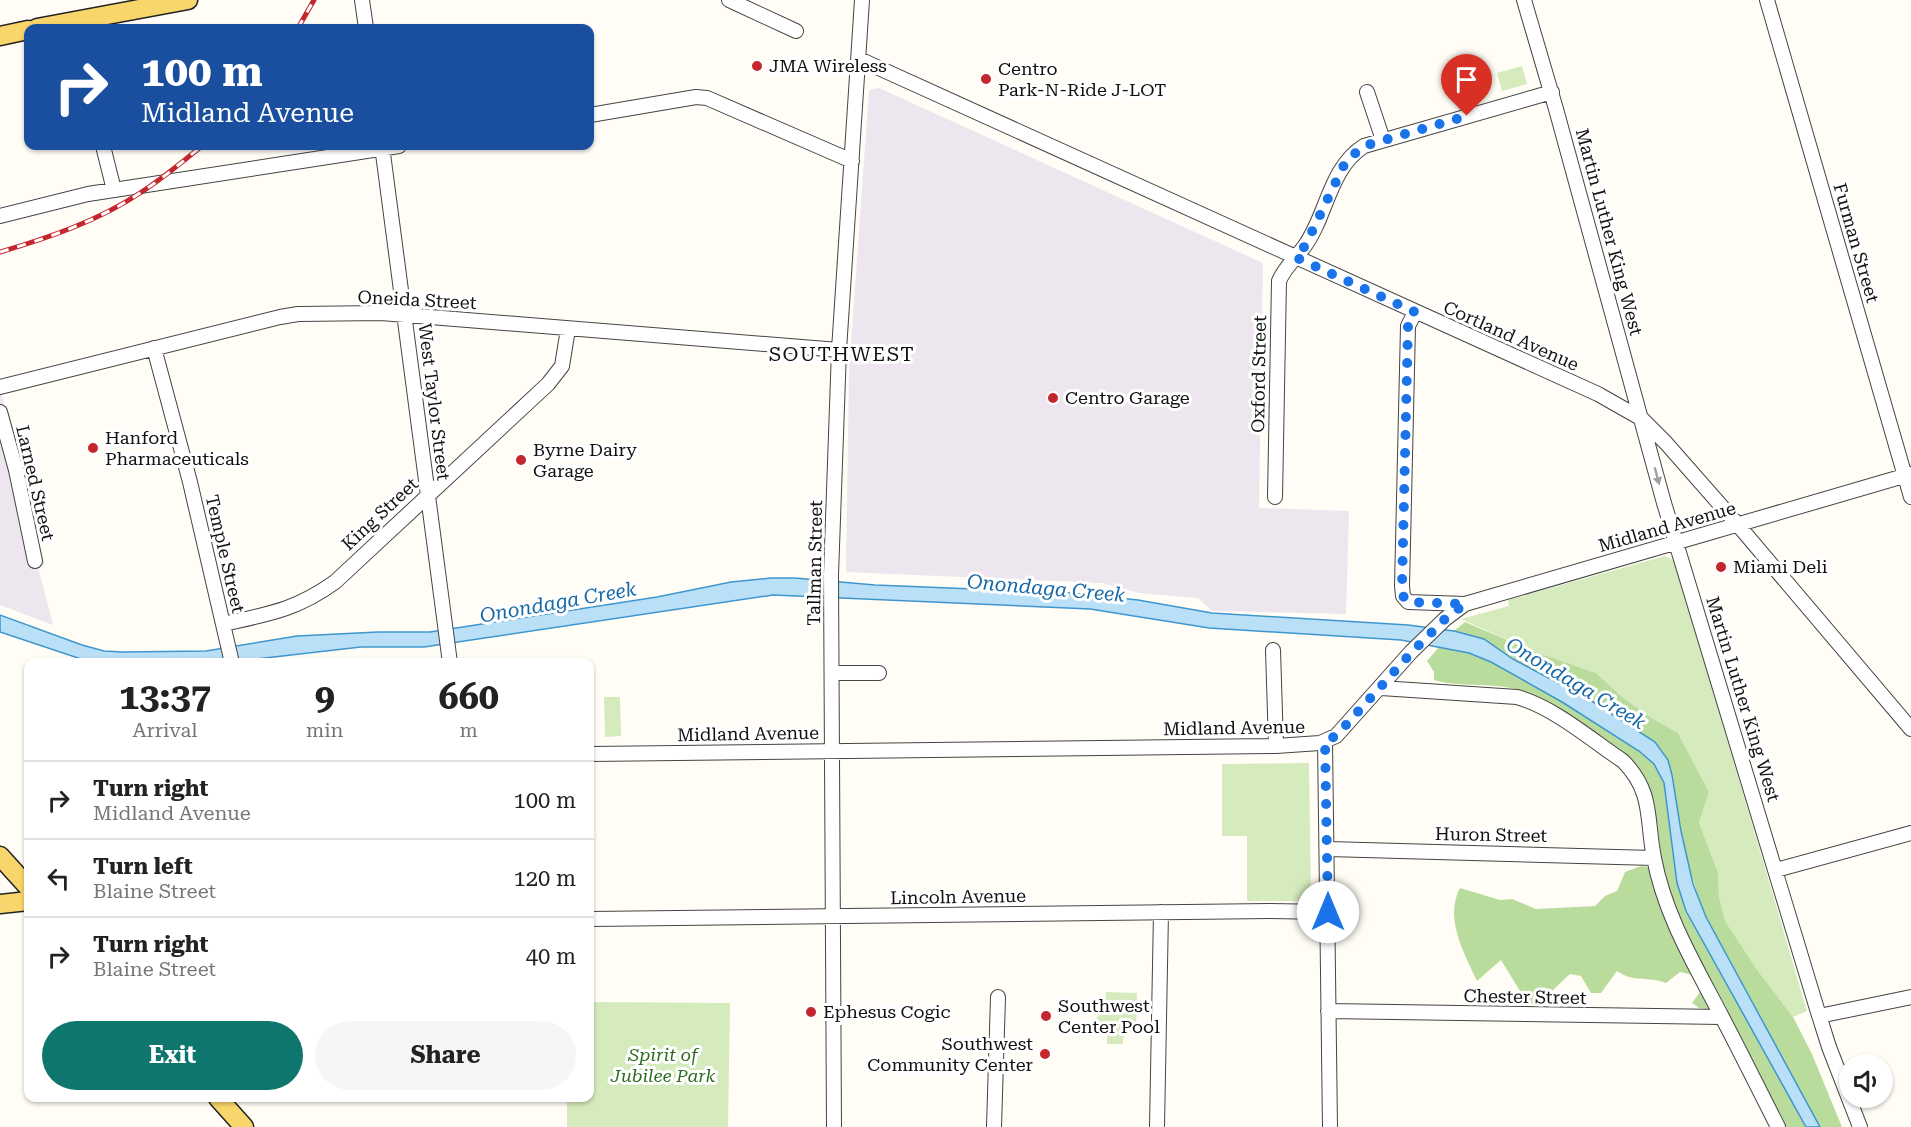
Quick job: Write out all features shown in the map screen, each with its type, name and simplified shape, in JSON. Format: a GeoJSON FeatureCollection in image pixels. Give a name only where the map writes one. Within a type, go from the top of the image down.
{"type":"FeatureCollection","features":[{"type":"Feature","properties":{"kind":"main road"},"geometry":{"type":"LineString","coordinates":[[76,24],[139,4],[188,0]]}},
{"type":"Feature","properties":{"kind":"main road"},"geometry":{"type":"LineString","coordinates":[[0,36],[24,31]]}},
{"type":"Feature","properties":{"kind":"main road"},"geometry":{"type":"LineString","coordinates":[[0,856],[24,883]]}},
{"type":"Feature","properties":{"kind":"main road"},"geometry":{"type":"LineString","coordinates":[[0,904],[24,901]]}},
{"type":"Feature","properties":{"kind":"main road"},"geometry":{"type":"LineString","coordinates":[[222,1102],[244,1127]]}},
{"type":"Feature","properties":{"kind":"street"},"geometry":{"type":"LineString","coordinates":[[362,0],[365,24]]}},
{"type":"Feature","properties":{"kind":"street"},"geometry":{"type":"LineString","coordinates":[[729,0],[796,31]]}},
{"type":"Feature","properties":{"kind":"street","name":"Tallman Street"},"geometry":{"type":"LineString","coordinates":[[834,1127],[831,575],[839,350],[862,0]]}},
{"type":"Feature","properties":{"kind":"street","name":"Martin Luther King West"},"geometry":{"type":"LineString","coordinates":[[1524,0],[1552,92],[1676,543],[1819,1016],[1860,1127]]}},
{"type":"Feature","properties":{"kind":"street","name":"Furman Street"},"geometry":{"type":"LineString","coordinates":[[1767,0],[1908,475],[1911,497]]}},
{"type":"Feature","properties":{"kind":"street","name":"Cortland Avenue"},"geometry":{"type":"LineString","coordinates":[[859,59],[1598,394],[1642,419],[1738,525],[1911,729]]}},
{"type":"Feature","properties":{"kind":"street"},"geometry":{"type":"LineString","coordinates":[[1367,92],[1383,140]]}},
{"type":"Feature","properties":{"kind":"street","name":"Oxford Street"},"geometry":{"type":"LineString","coordinates":[[1275,497],[1280,281],[1284,271],[1305,246],[1346,161],[1364,146],[1552,92]]}},
{"type":"Feature","properties":{"kind":"street"},"geometry":{"type":"LineString","coordinates":[[594,114],[696,97],[707,98],[852,161]]}},
{"type":"Feature","properties":{"kind":"street"},"geometry":{"type":"LineString","coordinates":[[104,150],[114,190]]}},
{"type":"Feature","properties":{"kind":"street"},"geometry":{"type":"LineString","coordinates":[[0,216],[88,194],[363,150]]}},
{"type":"Feature","properties":{"kind":"street","name":"West Taylor Street"},"geometry":{"type":"LineString","coordinates":[[382,150],[449,658]]}},
{"type":"Feature","properties":{"kind":"street"},"geometry":{"type":"LineString","coordinates":[[1415,312],[1408,326],[1403,596],[1408,602],[1465,604]]}},
{"type":"Feature","properties":{"kind":"street","name":"Oneida Street"},"geometry":{"type":"LineString","coordinates":[[0,387],[298,314],[381,313],[839,350]]}},
{"type":"Feature","properties":{"kind":"street","name":"King Street"},"geometry":{"type":"LineString","coordinates":[[223,624],[297,605],[317,595],[335,582],[558,373],[562,366],[568,329]]}},
{"type":"Feature","properties":{"kind":"street","name":"Temple Street"},"geometry":{"type":"LineString","coordinates":[[154,348],[190,482],[231,658]]}},
{"type":"Feature","properties":{"kind":"street","name":"Larned Street"},"geometry":{"type":"LineString","coordinates":[[0,412],[16,470],[35,561]]}},
{"type":"Feature","properties":{"kind":"street","name":"Midland Avenue"},"geometry":{"type":"LineString","coordinates":[[594,754],[1310,745],[1336,736],[1412,652],[1445,619],[1465,604],[1908,475]]}},
{"type":"Feature","properties":{"kind":"street"},"geometry":{"type":"LineString","coordinates":[[1273,650],[1276,746]]}},
{"type":"Feature","properties":{"kind":"street"},"geometry":{"type":"LineString","coordinates":[[832,673],[879,673]]}},
{"type":"Feature","properties":{"kind":"street"},"geometry":{"type":"LineString","coordinates":[[1381,688],[1525,699],[1549,711],[1623,761],[1637,778],[1647,802],[1654,858],[1668,911],[1778,1127]]}},
{"type":"Feature","properties":{"kind":"street"},"geometry":{"type":"LineString","coordinates":[[1325,741],[1330,1127]]}},
{"type":"Feature","properties":{"kind":"street"},"geometry":{"type":"LineString","coordinates":[[1776,870],[1911,833]]}},
{"type":"Feature","properties":{"kind":"street","name":"Huron Street"},"geometry":{"type":"LineString","coordinates":[[1328,849],[1654,858]]}},
{"type":"Feature","properties":{"kind":"street"},"geometry":{"type":"LineString","coordinates":[[1157,1127],[1161,912]]}},
{"type":"Feature","properties":{"kind":"street","name":"Lincoln Avenue"},"geometry":{"type":"LineString","coordinates":[[594,919],[1328,912]]}},
{"type":"Feature","properties":{"kind":"street"},"geometry":{"type":"LineString","coordinates":[[994,1127],[998,997]]}},
{"type":"Feature","properties":{"kind":"street"},"geometry":{"type":"LineString","coordinates":[[1819,1016],[1911,997]]}},
{"type":"Feature","properties":{"kind":"street","name":"Chester Street"},"geometry":{"type":"LineString","coordinates":[[1328,1011],[1722,1017]]}},
{"type":"Feature","properties":{"kind":"shaded area"},"geometry":{"type":"Polygon","coordinates":[[[879,88],[1263,263],[1259,508],[1349,511],[1346,614],[1212,611],[1198,598],[1139,593],[1102,583],[846,572],[849,372],[869,90],[879,88]]]}},
{"type":"Feature","properties":{"kind":"shaded area"},"geometry":{"type":"Polygon","coordinates":[[[0,388],[45,565],[38,567],[53,625],[0,605],[0,388]]]}},
{"type":"Feature","properties":{"kind":"green space"},"geometry":{"type":"Polygon","coordinates":[[[1522,66],[1527,84],[1502,91],[1497,73],[1522,66]]]}},
{"type":"Feature","properties":{"kind":"green space"},"geometry":{"type":"Polygon","coordinates":[[[1665,556],[1675,561],[1807,1011],[1793,1017],[1757,971],[1725,921],[1719,897],[1718,872],[1699,823],[1709,792],[1678,733],[1650,717],[1621,696],[1596,673],[1533,651],[1461,619],[1509,606],[1508,600],[1665,556]]]}},
{"type":"Feature","properties":{"kind":"green space"},"geometry":{"type":"Polygon","coordinates":[[[1465,622],[1533,651],[1596,673],[1621,696],[1650,717],[1678,733],[1709,792],[1699,823],[1718,872],[1719,897],[1725,921],[1757,970],[1793,1017],[1812,1054],[1842,1127],[1820,1127],[1706,917],[1685,852],[1668,760],[1484,639],[1454,631],[1465,622]]]}},
{"type":"Feature","properties":{"kind":"green space"},"geometry":{"type":"Polygon","coordinates":[[[1439,647],[1469,653],[1490,662],[1562,702],[1639,751],[1654,764],[1664,783],[1677,883],[1806,1127],[1786,1127],[1726,1011],[1699,1008],[1692,1003],[1700,992],[1693,975],[1680,972],[1666,983],[1629,977],[1617,971],[1601,993],[1591,993],[1581,976],[1570,974],[1538,1004],[1528,1004],[1501,960],[1477,981],[1462,947],[1455,923],[1454,911],[1460,888],[1500,900],[1512,899],[1536,909],[1595,906],[1605,896],[1617,891],[1625,872],[1641,866],[1662,869],[1659,839],[1651,795],[1638,769],[1628,758],[1527,693],[1501,687],[1452,684],[1434,680],[1434,672],[1427,661],[1439,647]]]}},
{"type":"Feature","properties":{"kind":"green space"},"geometry":{"type":"Polygon","coordinates":[[[604,697],[620,697],[621,736],[605,737],[604,697]]]}},
{"type":"Feature","properties":{"kind":"green space"},"geometry":{"type":"Polygon","coordinates":[[[1309,763],[1311,901],[1247,901],[1247,836],[1222,836],[1222,764],[1309,763]]]}},
{"type":"Feature","properties":{"kind":"green space"},"geometry":{"type":"Polygon","coordinates":[[[1106,992],[1137,993],[1136,1032],[1126,1033],[1123,1044],[1107,1044],[1107,1033],[1090,1033],[1092,1023],[1105,1008],[1106,992]]]}},
{"type":"Feature","properties":{"kind":"green space","name":"Spirit of Jubilee Park"},"geometry":{"type":"Polygon","coordinates":[[[594,1002],[730,1003],[728,1127],[567,1127],[567,1102],[594,1102],[594,1002]]]}},
{"type":"Feature","properties":{"kind":"water"},"geometry":{"type":"Polygon","coordinates":[[[795,578],[875,585],[1072,593],[1138,600],[1212,613],[1408,625],[1454,631],[1484,639],[1513,659],[1590,700],[1655,742],[1668,760],[1693,884],[1706,917],[1820,1127],[1806,1127],[1686,911],[1677,883],[1664,783],[1654,764],[1639,751],[1562,702],[1491,662],[1469,653],[1401,640],[1209,628],[1090,609],[773,595],[424,647],[361,647],[265,658],[78,658],[0,632],[0,615],[104,651],[206,651],[297,636],[430,632],[657,597],[731,582],[795,578]]]}},
{"type":"Feature","properties":{"kind":"railway"},"geometry":{"type":"LineString","coordinates":[[300,24],[314,0]]}},
{"type":"Feature","properties":{"kind":"railway"},"geometry":{"type":"LineString","coordinates":[[0,252],[54,235],[107,212],[148,188],[197,150]]}},
{"type":"Feature","properties":{"kind":"place","name":"JMA Wireless"},"geometry":{"type":"Point","coordinates":[757,66]}},
{"type":"Feature","properties":{"kind":"place","name":"Centro Park-N-Ride J-LOT"},"geometry":{"type":"Point","coordinates":[986,79]}},
{"type":"Feature","properties":{"kind":"place","name":"Centro Garage"},"geometry":{"type":"Point","coordinates":[1053,398]}},
{"type":"Feature","properties":{"kind":"place","name":"Hanford Pharmaceuticals"},"geometry":{"type":"Point","coordinates":[93,448]}},
{"type":"Feature","properties":{"kind":"place","name":"Byrne Dairy Garage"},"geometry":{"type":"Point","coordinates":[521,460]}},
{"type":"Feature","properties":{"kind":"place","name":"Miami Deli"},"geometry":{"type":"Point","coordinates":[1721,567]}},
{"type":"Feature","properties":{"kind":"place","name":"Ephesus Cogic"},"geometry":{"type":"Point","coordinates":[811,1012]}},
{"type":"Feature","properties":{"kind":"place","name":"Southwest Center Pool"},"geometry":{"type":"Point","coordinates":[1046,1016]}},
{"type":"Feature","properties":{"kind":"place","name":"Southwest Community Center"},"geometry":{"type":"Point","coordinates":[1045,1054]}},
{"type":"Feature","properties":{"kind":"district","name":"SOUTHWEST"},"geometry":{"type":"Point","coordinates":[842,354]}},
{"type":"Feature","properties":{"kind":"route"},"geometry":{"type":"LineString","coordinates":[[1328,912],[1325,741],[1336,736],[1412,652],[1445,619],[1465,604],[1408,602],[1403,596],[1408,326],[1415,312],[1295,257],[1305,246],[1346,161],[1353,153],[1364,146],[1467,116]]}},
{"type":"Feature","properties":{"kind":"water label","name":"Onondaga Creek"},"geometry":{"type":"Point","coordinates":[1046,588]}},
{"type":"Feature","properties":{"kind":"water label","name":"Onondaga Creek"},"geometry":{"type":"Point","coordinates":[558,602]}},
{"type":"Feature","properties":{"kind":"water label","name":"Onondaga Creek"},"geometry":{"type":"Point","coordinates":[1576,683]}}]}
